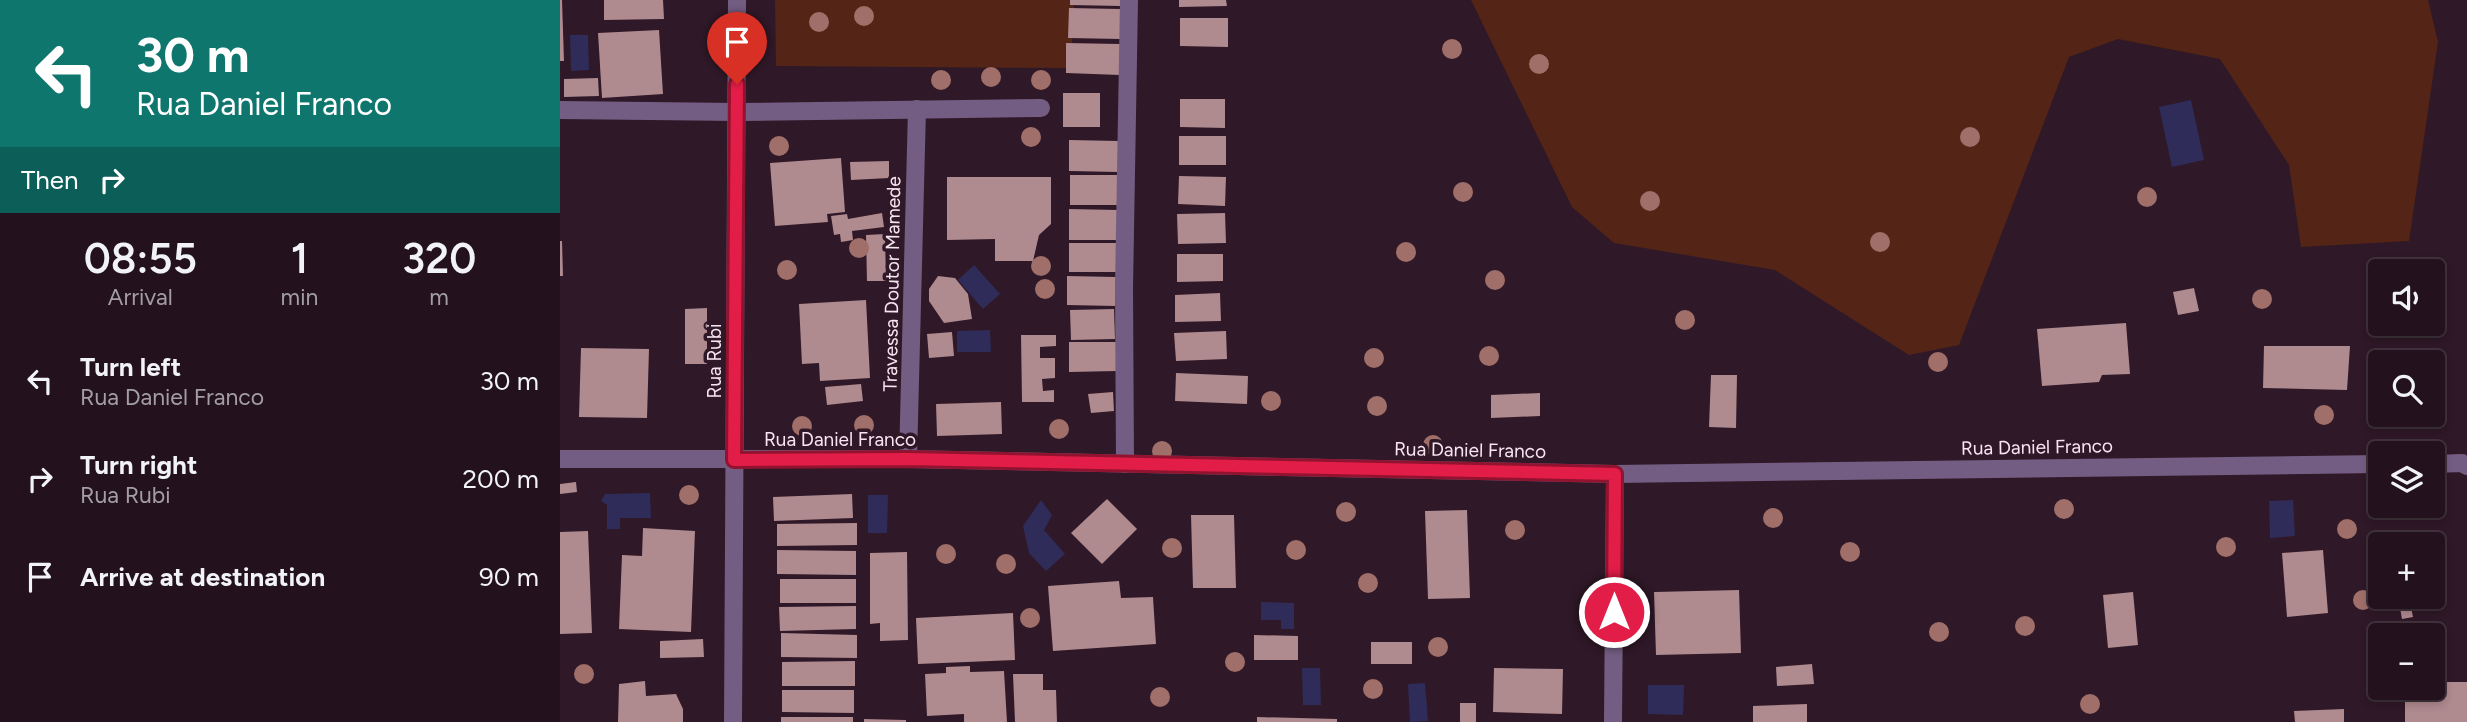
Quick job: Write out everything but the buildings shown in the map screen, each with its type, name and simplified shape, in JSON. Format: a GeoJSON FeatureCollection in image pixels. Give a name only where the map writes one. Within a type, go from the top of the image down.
{"type":"FeatureCollection","features":[{"type":"Feature","properties":{"kind":"street","name":"Rua Rubi"},"geometry":{"type":"LineString","coordinates":[[733,722],[737,0]]}},
{"type":"Feature","properties":{"kind":"street"},"geometry":{"type":"LineString","coordinates":[[1125,464],[1124,288],[1129,0]]}},
{"type":"Feature","properties":{"kind":"street"},"geometry":{"type":"LineString","coordinates":[[560,110],[1041,108]]}},
{"type":"Feature","properties":{"kind":"street","name":"Travessa Doutor Mamede"},"geometry":{"type":"LineString","coordinates":[[908,459],[917,109]]}},
{"type":"Feature","properties":{"kind":"street","name":"Rua Daniel Franco"},"geometry":{"type":"LineString","coordinates":[[560,459],[908,459],[1615,474],[2368,464]]}},
{"type":"Feature","properties":{"kind":"street"},"geometry":{"type":"LineString","coordinates":[[2445,464],[2464,465]]}},
{"type":"Feature","properties":{"kind":"street"},"geometry":{"type":"LineString","coordinates":[[1613,722],[1615,474]]}},
{"type":"Feature","properties":{"kind":"shaded area"},"geometry":{"type":"Polygon","coordinates":[[[775,0],[1074,0],[1071,68],[776,66],[775,0]]]}},
{"type":"Feature","properties":{"kind":"shaded area"},"geometry":{"type":"Polygon","coordinates":[[[1471,0],[2428,0],[2438,42],[2409,241],[2301,247],[2289,165],[2220,59],[2118,39],[2069,57],[1959,345],[1909,355],[1775,270],[1614,243],[1572,207],[1471,0]]]}},
{"type":"Feature","properties":{"kind":"shaded area"},"geometry":{"type":"Polygon","coordinates":[[[570,35],[588,35],[589,70],[571,71],[570,35]]]}},
{"type":"Feature","properties":{"kind":"shaded area"},"geometry":{"type":"Polygon","coordinates":[[[2191,100],[2204,160],[2172,167],[2159,107],[2191,100]]]}},
{"type":"Feature","properties":{"kind":"shaded area"},"geometry":{"type":"Polygon","coordinates":[[[974,265],[1000,294],[983,309],[958,280],[974,265]]]}},
{"type":"Feature","properties":{"kind":"shaded area"},"geometry":{"type":"Polygon","coordinates":[[[990,330],[991,352],[957,352],[957,331],[990,330]]]}},
{"type":"Feature","properties":{"kind":"shaded area"},"geometry":{"type":"Polygon","coordinates":[[[650,493],[651,518],[620,518],[620,529],[607,529],[607,505],[601,501],[605,494],[650,493]]]}},
{"type":"Feature","properties":{"kind":"shaded area"},"geometry":{"type":"Polygon","coordinates":[[[868,495],[888,495],[887,533],[868,533],[868,495]]]}},
{"type":"Feature","properties":{"kind":"shaded area"},"geometry":{"type":"Polygon","coordinates":[[[1041,500],[1052,515],[1044,530],[1065,554],[1046,571],[1029,553],[1023,526],[1041,500]]]}},
{"type":"Feature","properties":{"kind":"shaded area"},"geometry":{"type":"Polygon","coordinates":[[[2293,500],[2295,536],[2270,538],[2269,501],[2293,500]]]}},
{"type":"Feature","properties":{"kind":"shaded area"},"geometry":{"type":"Polygon","coordinates":[[[1261,602],[1294,603],[1294,629],[1281,629],[1281,620],[1261,620],[1261,602]]]}},
{"type":"Feature","properties":{"kind":"shaded area"},"geometry":{"type":"Polygon","coordinates":[[[1302,668],[1320,668],[1321,705],[1303,705],[1302,668]]]}},
{"type":"Feature","properties":{"kind":"shaded area"},"geometry":{"type":"Polygon","coordinates":[[[1425,683],[1428,721],[1410,722],[1408,684],[1425,683]]]}},
{"type":"Feature","properties":{"kind":"shaded area"},"geometry":{"type":"Polygon","coordinates":[[[1648,685],[1684,685],[1683,715],[1648,714],[1648,685]]]}},
{"type":"Feature","properties":{"kind":"route"},"geometry":{"type":"LineString","coordinates":[[737,84],[734,460],[908,459],[1615,474],[1614,612]]}}]}
